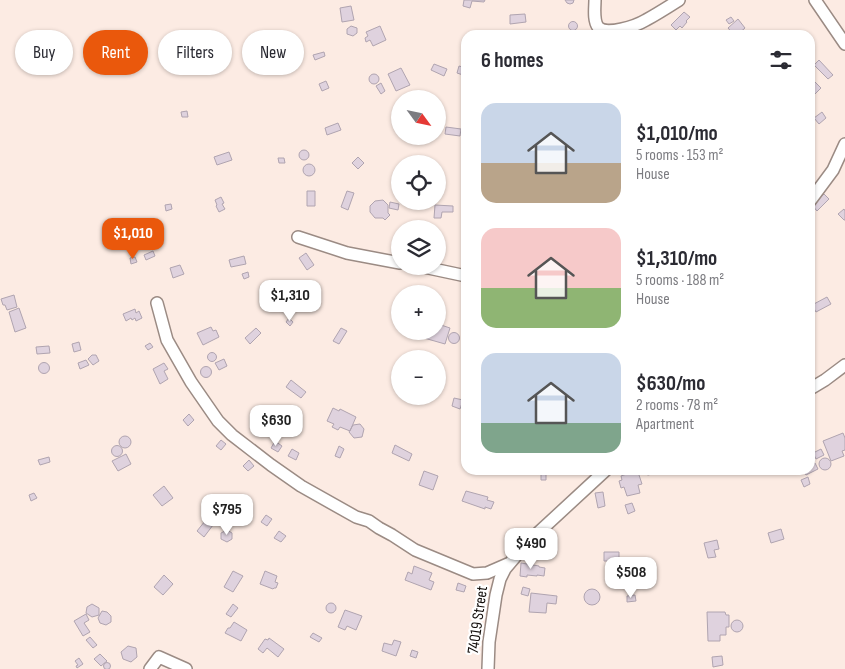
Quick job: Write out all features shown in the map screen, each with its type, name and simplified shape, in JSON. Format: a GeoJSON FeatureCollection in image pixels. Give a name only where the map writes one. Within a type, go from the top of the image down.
{"type":"FeatureCollection","features":[{"type":"Feature","properties":{"kind":"street"},"geometry":{"type":"LineString","coordinates":[[595,0],[596,24],[602,30]]}},
{"type":"Feature","properties":{"kind":"street"},"geometry":{"type":"LineString","coordinates":[[612,30],[645,21],[679,0]]}},
{"type":"Feature","properties":{"kind":"street"},"geometry":{"type":"LineString","coordinates":[[814,0],[845,44]]}},
{"type":"Feature","properties":{"kind":"street"},"geometry":{"type":"LineString","coordinates":[[815,194],[833,170],[845,144]]}},
{"type":"Feature","properties":{"kind":"street"},"geometry":{"type":"LineString","coordinates":[[298,238],[347,254],[391,261]]}},
{"type":"Feature","properties":{"kind":"street"},"geometry":{"type":"LineString","coordinates":[[446,272],[461,275]]}},
{"type":"Feature","properties":{"kind":"street"},"geometry":{"type":"LineString","coordinates":[[157,303],[167,340],[191,382],[218,421],[232,435],[271,465],[302,486],[356,517],[369,521],[392,534],[415,550],[473,574],[488,573],[510,563]]}},
{"type":"Feature","properties":{"kind":"street"},"geometry":{"type":"LineString","coordinates":[[815,386],[845,365]]}},
{"type":"Feature","properties":{"kind":"street","name":"74019 Street"},"geometry":{"type":"LineString","coordinates":[[488,669],[496,594],[500,579],[510,563],[527,543],[601,475]]}},
{"type":"Feature","properties":{"kind":"street"},"geometry":{"type":"LineString","coordinates":[[150,669],[159,657],[186,669]]}},
{"type":"Feature","properties":{"kind":"building"},"geometry":{"type":"Polygon","coordinates":[[[464,0],[485,0],[484,2],[472,1],[470,8],[463,6],[464,0]]]}},
{"type":"Feature","properties":{"kind":"building"},"geometry":{"type":"Polygon","coordinates":[[[565,0],[574,0],[570,4],[565,0]]]}},
{"type":"Feature","properties":{"kind":"building"},"geometry":{"type":"Polygon","coordinates":[[[351,6],[354,20],[342,22],[340,8],[351,6]]]}},
{"type":"Feature","properties":{"kind":"building"},"geometry":{"type":"Polygon","coordinates":[[[684,12],[690,17],[682,28],[680,26],[676,30],[671,25],[684,12]]]}},
{"type":"Feature","properties":{"kind":"building"},"geometry":{"type":"Polygon","coordinates":[[[525,14],[526,22],[510,24],[510,15],[525,14]]]}},
{"type":"Feature","properties":{"kind":"building"},"geometry":{"type":"Polygon","coordinates":[[[731,17],[734,21],[729,24],[726,20],[731,17]]]}},
{"type":"Feature","properties":{"kind":"building"},"geometry":{"type":"Polygon","coordinates":[[[738,19],[745,28],[743,30],[730,30],[728,28],[738,19]]]}},
{"type":"Feature","properties":{"kind":"building"},"geometry":{"type":"Polygon","coordinates":[[[573,22],[577,26],[573,30],[569,26],[573,22]]]}},
{"type":"Feature","properties":{"kind":"building"},"geometry":{"type":"Polygon","coordinates":[[[351,26],[357,28],[357,33],[353,36],[347,34],[347,29],[351,26]]]}},
{"type":"Feature","properties":{"kind":"building"},"geometry":{"type":"Polygon","coordinates":[[[380,26],[386,40],[373,46],[370,40],[366,42],[365,38],[368,36],[366,32],[380,26]]]}},
{"type":"Feature","properties":{"kind":"building"},"geometry":{"type":"Polygon","coordinates":[[[324,52],[325,56],[315,60],[313,55],[324,52]]]}},
{"type":"Feature","properties":{"kind":"building"},"geometry":{"type":"Polygon","coordinates":[[[819,60],[833,75],[828,79],[815,64],[819,60]]]}},
{"type":"Feature","properties":{"kind":"building"},"geometry":{"type":"Polygon","coordinates":[[[434,64],[447,69],[444,76],[431,70],[434,64]]]}},
{"type":"Feature","properties":{"kind":"building"},"geometry":{"type":"Polygon","coordinates":[[[459,66],[461,67],[461,74],[457,73],[459,66]]]}},
{"type":"Feature","properties":{"kind":"building"},"geometry":{"type":"Polygon","coordinates":[[[401,68],[410,85],[396,90],[388,74],[401,68]]]}},
{"type":"Feature","properties":{"kind":"building"},"geometry":{"type":"Polygon","coordinates":[[[374,74],[379,79],[374,84],[369,79],[374,74]]]}},
{"type":"Feature","properties":{"kind":"building"},"geometry":{"type":"Polygon","coordinates":[[[326,81],[329,88],[322,91],[319,84],[326,81]]]}},
{"type":"Feature","properties":{"kind":"building"},"geometry":{"type":"Polygon","coordinates":[[[815,82],[821,88],[815,94],[815,82]]]}},
{"type":"Feature","properties":{"kind":"building"},"geometry":{"type":"Polygon","coordinates":[[[381,83],[385,91],[381,94],[376,86],[381,83]]]}},
{"type":"Feature","properties":{"kind":"building"},"geometry":{"type":"Polygon","coordinates":[[[187,111],[188,117],[182,117],[181,112],[187,111]]]}},
{"type":"Feature","properties":{"kind":"building"},"geometry":{"type":"Polygon","coordinates":[[[822,112],[826,118],[819,124],[815,117],[822,112]]]}},
{"type":"Feature","properties":{"kind":"building"},"geometry":{"type":"Polygon","coordinates":[[[338,123],[341,130],[327,135],[325,128],[338,123]]]}},
{"type":"Feature","properties":{"kind":"building"},"geometry":{"type":"Polygon","coordinates":[[[446,127],[461,129],[460,136],[446,134],[446,127]]]}},
{"type":"Feature","properties":{"kind":"building"},"geometry":{"type":"Polygon","coordinates":[[[302,150],[306,150],[309,155],[308,159],[302,160],[299,157],[299,153],[302,150]]]}},
{"type":"Feature","properties":{"kind":"building"},"geometry":{"type":"Polygon","coordinates":[[[229,152],[232,160],[217,165],[214,157],[229,152]]]}},
{"type":"Feature","properties":{"kind":"building"},"geometry":{"type":"Polygon","coordinates":[[[358,157],[364,163],[358,169],[352,163],[358,157]]]}},
{"type":"Feature","properties":{"kind":"building"},"geometry":{"type":"Polygon","coordinates":[[[278,158],[284,158],[285,163],[279,163],[278,158]]]}},
{"type":"Feature","properties":{"kind":"building"},"geometry":{"type":"Polygon","coordinates":[[[307,164],[311,164],[315,170],[311,176],[307,176],[303,172],[303,168],[307,164]]]}},
{"type":"Feature","properties":{"kind":"building"},"geometry":{"type":"Polygon","coordinates":[[[307,191],[315,191],[315,206],[307,206],[307,191]]]}},
{"type":"Feature","properties":{"kind":"building"},"geometry":{"type":"Polygon","coordinates":[[[347,191],[354,193],[348,210],[341,207],[347,191]]]}},
{"type":"Feature","properties":{"kind":"building"},"geometry":{"type":"Polygon","coordinates":[[[824,194],[829,199],[817,211],[815,202],[824,194]]]}},
{"type":"Feature","properties":{"kind":"building"},"geometry":{"type":"Polygon","coordinates":[[[221,197],[225,209],[219,212],[215,200],[221,197]]]}},
{"type":"Feature","properties":{"kind":"building"},"geometry":{"type":"Polygon","coordinates":[[[383,200],[388,205],[388,213],[390,215],[385,220],[383,218],[375,218],[370,212],[370,206],[375,201],[383,200]]]}},
{"type":"Feature","properties":{"kind":"building"},"geometry":{"type":"Polygon","coordinates":[[[171,204],[172,209],[166,211],[165,205],[171,204]]]}},
{"type":"Feature","properties":{"kind":"building"},"geometry":{"type":"Polygon","coordinates":[[[446,206],[453,206],[453,212],[442,212],[441,218],[434,218],[435,210],[446,210],[446,206]]]}},
{"type":"Feature","properties":{"kind":"building"},"geometry":{"type":"Polygon","coordinates":[[[844,209],[845,211],[845,220],[838,214],[844,209]]]}},
{"type":"Feature","properties":{"kind":"building"},"geometry":{"type":"Polygon","coordinates":[[[153,251],[155,256],[146,260],[144,255],[153,251]]]}},
{"type":"Feature","properties":{"kind":"building"},"geometry":{"type":"Polygon","coordinates":[[[306,253],[314,265],[307,270],[299,258],[306,253]]]}},
{"type":"Feature","properties":{"kind":"building"},"geometry":{"type":"Polygon","coordinates":[[[244,256],[246,264],[231,267],[229,260],[244,256]]]}},
{"type":"Feature","properties":{"kind":"building"},"geometry":{"type":"Polygon","coordinates":[[[135,257],[137,262],[131,264],[130,258],[135,257]]]}},
{"type":"Feature","properties":{"kind":"building"},"geometry":{"type":"Polygon","coordinates":[[[180,265],[184,274],[173,278],[170,268],[180,265]]]}},
{"type":"Feature","properties":{"kind":"building"},"geometry":{"type":"Polygon","coordinates":[[[248,272],[249,277],[244,279],[242,274],[248,272]]]}},
{"type":"Feature","properties":{"kind":"building"},"geometry":{"type":"Polygon","coordinates":[[[14,295],[17,307],[7,310],[1,299],[14,295]]]}},
{"type":"Feature","properties":{"kind":"building"},"geometry":{"type":"Polygon","coordinates":[[[827,297],[831,304],[816,312],[815,303],[827,297]]]}},
{"type":"Feature","properties":{"kind":"building"},"geometry":{"type":"Polygon","coordinates":[[[19,308],[26,328],[15,332],[9,312],[19,308]]]}},
{"type":"Feature","properties":{"kind":"building"},"geometry":{"type":"Polygon","coordinates":[[[135,309],[136,313],[139,311],[142,318],[136,321],[135,318],[132,320],[131,318],[126,321],[123,314],[135,309]]]}},
{"type":"Feature","properties":{"kind":"building"},"geometry":{"type":"Polygon","coordinates":[[[289,318],[293,322],[290,326],[286,322],[289,318]]]}},
{"type":"Feature","properties":{"kind":"building"},"geometry":{"type":"Polygon","coordinates":[[[211,327],[213,331],[216,330],[219,337],[203,345],[197,333],[211,327]]]}},
{"type":"Feature","properties":{"kind":"building"},"geometry":{"type":"Polygon","coordinates":[[[446,327],[450,328],[445,344],[431,340],[446,340],[446,327]]]}},
{"type":"Feature","properties":{"kind":"building"},"geometry":{"type":"Polygon","coordinates":[[[256,328],[261,333],[250,344],[245,338],[256,328]]]}},
{"type":"Feature","properties":{"kind":"building"},"geometry":{"type":"Polygon","coordinates":[[[341,328],[347,331],[339,344],[333,341],[341,328]]]}},
{"type":"Feature","properties":{"kind":"building"},"geometry":{"type":"Polygon","coordinates":[[[454,332],[460,338],[454,344],[448,338],[454,332]]]}},
{"type":"Feature","properties":{"kind":"building"},"geometry":{"type":"Polygon","coordinates":[[[79,342],[81,350],[74,352],[72,344],[79,342]]]}},
{"type":"Feature","properties":{"kind":"building"},"geometry":{"type":"Polygon","coordinates":[[[150,343],[153,347],[148,350],[145,346],[150,343]]]}},
{"type":"Feature","properties":{"kind":"building"},"geometry":{"type":"Polygon","coordinates":[[[49,346],[50,353],[37,354],[36,347],[49,346]]]}},
{"type":"Feature","properties":{"kind":"building"},"geometry":{"type":"Polygon","coordinates":[[[212,352],[217,357],[212,362],[207,357],[212,352]]]}},
{"type":"Feature","properties":{"kind":"building"},"geometry":{"type":"Polygon","coordinates":[[[92,355],[96,355],[99,361],[93,365],[88,359],[92,355]]]}},
{"type":"Feature","properties":{"kind":"building"},"geometry":{"type":"Polygon","coordinates":[[[224,359],[227,366],[219,370],[215,363],[224,359]]]}},
{"type":"Feature","properties":{"kind":"building"},"geometry":{"type":"Polygon","coordinates":[[[86,360],[89,365],[80,369],[78,363],[86,360]]]}},
{"type":"Feature","properties":{"kind":"building"},"geometry":{"type":"Polygon","coordinates":[[[42,363],[46,363],[49,368],[48,372],[42,373],[39,370],[39,366],[42,363]]]}},
{"type":"Feature","properties":{"kind":"building"},"geometry":{"type":"Polygon","coordinates":[[[164,363],[168,369],[164,371],[168,379],[160,384],[153,369],[164,363]]]}},
{"type":"Feature","properties":{"kind":"building"},"geometry":{"type":"Polygon","coordinates":[[[204,367],[208,367],[211,372],[210,376],[204,377],[201,374],[201,370],[204,367]]]}},
{"type":"Feature","properties":{"kind":"building"},"geometry":{"type":"Polygon","coordinates":[[[291,380],[306,392],[301,398],[286,387],[291,380]]]}},
{"type":"Feature","properties":{"kind":"building"},"geometry":{"type":"Polygon","coordinates":[[[454,398],[461,400],[460,409],[452,406],[454,398]]]}},
{"type":"Feature","properties":{"kind":"building"},"geometry":{"type":"Polygon","coordinates":[[[333,408],[339,411],[340,409],[356,417],[350,431],[340,427],[338,430],[332,427],[334,424],[327,421],[333,408]]]}},
{"type":"Feature","properties":{"kind":"building"},"geometry":{"type":"Polygon","coordinates":[[[189,414],[194,420],[188,426],[183,420],[189,414]]]}},
{"type":"Feature","properties":{"kind":"building"},"geometry":{"type":"Polygon","coordinates":[[[360,424],[364,429],[362,437],[354,438],[349,432],[353,425],[360,424]]]}},
{"type":"Feature","properties":{"kind":"building"},"geometry":{"type":"Polygon","coordinates":[[[266,425],[271,428],[266,434],[261,430],[266,425]]]}},
{"type":"Feature","properties":{"kind":"building"},"geometry":{"type":"Polygon","coordinates":[[[843,433],[845,450],[842,451],[844,456],[831,461],[823,441],[843,433]]]}},
{"type":"Feature","properties":{"kind":"building"},"geometry":{"type":"Polygon","coordinates":[[[123,436],[127,436],[131,442],[127,448],[123,448],[119,444],[119,440],[123,436]]]}},
{"type":"Feature","properties":{"kind":"building"},"geometry":{"type":"Polygon","coordinates":[[[221,440],[226,444],[221,450],[216,446],[221,440]]]}},
{"type":"Feature","properties":{"kind":"building"},"geometry":{"type":"Polygon","coordinates":[[[275,441],[282,446],[278,452],[271,448],[275,441]]]}},
{"type":"Feature","properties":{"kind":"building"},"geometry":{"type":"Polygon","coordinates":[[[117,445],[123,451],[117,457],[111,451],[117,445]]]}},
{"type":"Feature","properties":{"kind":"building"},"geometry":{"type":"Polygon","coordinates":[[[395,445],[412,454],[409,461],[392,453],[395,445]]]}},
{"type":"Feature","properties":{"kind":"building"},"geometry":{"type":"Polygon","coordinates":[[[339,446],[344,449],[340,458],[335,456],[339,446]]]}},
{"type":"Feature","properties":{"kind":"building"},"geometry":{"type":"Polygon","coordinates":[[[292,449],[299,453],[296,460],[288,456],[292,449]]]}},
{"type":"Feature","properties":{"kind":"building"},"geometry":{"type":"Polygon","coordinates":[[[821,449],[824,455],[816,459],[815,452],[821,449]]]}},
{"type":"Feature","properties":{"kind":"building"},"geometry":{"type":"Polygon","coordinates":[[[126,454],[131,464],[118,471],[112,461],[126,454]]]}},
{"type":"Feature","properties":{"kind":"building"},"geometry":{"type":"Polygon","coordinates":[[[49,457],[50,462],[40,465],[38,460],[49,457]]]}},
{"type":"Feature","properties":{"kind":"building"},"geometry":{"type":"Polygon","coordinates":[[[825,458],[831,464],[825,470],[819,464],[825,458]]]}},
{"type":"Feature","properties":{"kind":"building"},"geometry":{"type":"Polygon","coordinates":[[[249,460],[254,466],[248,471],[243,466],[249,460]]]}},
{"type":"Feature","properties":{"kind":"building"},"geometry":{"type":"Polygon","coordinates":[[[424,471],[438,476],[433,490],[419,485],[424,471]]]}},
{"type":"Feature","properties":{"kind":"building"},"geometry":{"type":"Polygon","coordinates":[[[541,475],[546,475],[546,480],[541,480],[541,475]]]}},
{"type":"Feature","properties":{"kind":"building"},"geometry":{"type":"Polygon","coordinates":[[[639,475],[642,484],[638,485],[640,493],[627,496],[624,487],[621,488],[619,481],[622,480],[621,476],[639,475]]]}},
{"type":"Feature","properties":{"kind":"building"},"geometry":{"type":"Polygon","coordinates":[[[808,477],[810,484],[804,487],[801,480],[808,477]]]}},
{"type":"Feature","properties":{"kind":"building"},"geometry":{"type":"Polygon","coordinates":[[[164,486],[173,498],[162,506],[153,495],[164,486]]]}},
{"type":"Feature","properties":{"kind":"building"},"geometry":{"type":"Polygon","coordinates":[[[466,491],[488,497],[487,500],[494,502],[491,509],[485,507],[485,509],[462,501],[466,491]]]}},
{"type":"Feature","properties":{"kind":"building"},"geometry":{"type":"Polygon","coordinates":[[[603,492],[605,506],[598,508],[595,493],[603,492]]]}},
{"type":"Feature","properties":{"kind":"building"},"geometry":{"type":"Polygon","coordinates":[[[34,493],[37,498],[31,501],[29,495],[34,493]]]}},
{"type":"Feature","properties":{"kind":"building"},"geometry":{"type":"Polygon","coordinates":[[[632,503],[635,511],[628,514],[625,505],[632,503]]]}},
{"type":"Feature","properties":{"kind":"building"},"geometry":{"type":"Polygon","coordinates":[[[266,515],[272,519],[267,526],[261,522],[266,515]]]}},
{"type":"Feature","properties":{"kind":"building"},"geometry":{"type":"Polygon","coordinates":[[[209,516],[216,521],[204,537],[197,531],[209,516]]]}},
{"type":"Feature","properties":{"kind":"building"},"geometry":{"type":"Polygon","coordinates":[[[781,529],[784,539],[771,543],[768,533],[781,529]]]}},
{"type":"Feature","properties":{"kind":"building"},"geometry":{"type":"Polygon","coordinates":[[[227,530],[232,533],[232,539],[227,542],[221,539],[221,533],[227,530]]]}},
{"type":"Feature","properties":{"kind":"building"},"geometry":{"type":"Polygon","coordinates":[[[279,531],[286,536],[281,542],[274,538],[279,531]]]}},
{"type":"Feature","properties":{"kind":"building"},"geometry":{"type":"Polygon","coordinates":[[[717,540],[719,549],[714,550],[716,557],[708,558],[704,543],[717,540]]]}},
{"type":"Feature","properties":{"kind":"building"},"geometry":{"type":"Polygon","coordinates":[[[604,552],[619,552],[619,561],[604,561],[604,552]]]}},
{"type":"Feature","properties":{"kind":"building"},"geometry":{"type":"Polygon","coordinates":[[[521,563],[545,568],[544,576],[520,576],[521,563]]]}},
{"type":"Feature","properties":{"kind":"building"},"geometry":{"type":"Polygon","coordinates":[[[414,566],[432,573],[429,580],[434,582],[431,590],[405,580],[408,572],[412,574],[414,566]]]}},
{"type":"Feature","properties":{"kind":"building"},"geometry":{"type":"Polygon","coordinates":[[[233,571],[243,576],[233,592],[224,587],[233,571]]]}},
{"type":"Feature","properties":{"kind":"building"},"geometry":{"type":"Polygon","coordinates":[[[265,571],[277,576],[275,582],[278,583],[276,588],[273,589],[260,584],[265,571]]]}},
{"type":"Feature","properties":{"kind":"building"},"geometry":{"type":"Polygon","coordinates":[[[164,575],[173,584],[163,595],[154,587],[164,575]]]}},
{"type":"Feature","properties":{"kind":"building"},"geometry":{"type":"Polygon","coordinates":[[[458,583],[466,586],[464,592],[456,590],[458,583]]]}},
{"type":"Feature","properties":{"kind":"building"},"geometry":{"type":"Polygon","coordinates":[[[523,587],[530,589],[528,596],[521,594],[523,587]]]}},
{"type":"Feature","properties":{"kind":"building"},"geometry":{"type":"Polygon","coordinates":[[[592,589],[598,591],[600,597],[598,603],[592,605],[586,603],[584,597],[586,591],[592,589]]]}},
{"type":"Feature","properties":{"kind":"building"},"geometry":{"type":"Polygon","coordinates":[[[531,593],[557,596],[556,604],[547,603],[546,613],[529,612],[531,593]]]}},
{"type":"Feature","properties":{"kind":"building"},"geometry":{"type":"Polygon","coordinates":[[[635,595],[636,601],[627,602],[627,596],[635,595]]]}},
{"type":"Feature","properties":{"kind":"building"},"geometry":{"type":"Polygon","coordinates":[[[329,603],[333,603],[336,608],[335,612],[329,613],[326,610],[326,606],[329,603]]]}},
{"type":"Feature","properties":{"kind":"building"},"geometry":{"type":"Polygon","coordinates":[[[92,604],[99,608],[99,615],[92,617],[86,613],[87,607],[92,604]]]}},
{"type":"Feature","properties":{"kind":"building"},"geometry":{"type":"Polygon","coordinates":[[[233,604],[238,608],[231,617],[226,614],[233,604]]]}},
{"type":"Feature","properties":{"kind":"building"},"geometry":{"type":"Polygon","coordinates":[[[345,610],[362,616],[356,630],[347,626],[345,630],[338,627],[345,610]]]}},
{"type":"Feature","properties":{"kind":"building"},"geometry":{"type":"Polygon","coordinates":[[[102,611],[107,612],[111,616],[111,622],[106,625],[100,623],[98,618],[102,611]]]}},
{"type":"Feature","properties":{"kind":"building"},"geometry":{"type":"Polygon","coordinates":[[[707,612],[725,612],[726,615],[729,615],[729,627],[726,627],[726,635],[720,635],[720,641],[708,641],[707,612]]]}},
{"type":"Feature","properties":{"kind":"building"},"geometry":{"type":"Polygon","coordinates":[[[86,614],[89,620],[84,623],[90,632],[83,636],[74,621],[86,614]]]}},
{"type":"Feature","properties":{"kind":"building"},"geometry":{"type":"Polygon","coordinates":[[[737,620],[743,626],[737,632],[731,626],[737,620]]]}},
{"type":"Feature","properties":{"kind":"building"},"geometry":{"type":"Polygon","coordinates":[[[234,622],[247,630],[241,641],[225,633],[234,622]]]}},
{"type":"Feature","properties":{"kind":"building"},"geometry":{"type":"Polygon","coordinates":[[[313,633],[322,638],[319,642],[310,637],[313,633]]]}},
{"type":"Feature","properties":{"kind":"building"},"geometry":{"type":"Polygon","coordinates":[[[90,637],[97,645],[93,648],[86,640],[90,637]]]}},
{"type":"Feature","properties":{"kind":"building"},"geometry":{"type":"Polygon","coordinates":[[[269,638],[284,649],[278,657],[267,648],[263,653],[258,649],[265,639],[268,640],[269,638]]]}},
{"type":"Feature","properties":{"kind":"building"},"geometry":{"type":"Polygon","coordinates":[[[394,640],[401,642],[396,656],[382,651],[384,643],[392,645],[394,640]]]}},
{"type":"Feature","properties":{"kind":"building"},"geometry":{"type":"Polygon","coordinates":[[[128,646],[136,648],[137,657],[131,662],[123,659],[121,652],[128,646]]]}},
{"type":"Feature","properties":{"kind":"building"},"geometry":{"type":"Polygon","coordinates":[[[412,650],[418,652],[416,658],[410,656],[412,650]]]}},
{"type":"Feature","properties":{"kind":"building"},"geometry":{"type":"Polygon","coordinates":[[[100,654],[107,661],[101,666],[94,659],[100,654]]]}},
{"type":"Feature","properties":{"kind":"building"},"geometry":{"type":"Polygon","coordinates":[[[722,656],[723,665],[713,667],[712,657],[722,656]]]}},
{"type":"Feature","properties":{"kind":"building"},"geometry":{"type":"Polygon","coordinates":[[[79,658],[83,664],[77,668],[76,666],[78,665],[75,661],[79,658]]]}},
{"type":"Feature","properties":{"kind":"building"},"geometry":{"type":"Polygon","coordinates":[[[107,663],[110,666],[107,669],[104,666],[107,663]]]}}]}
